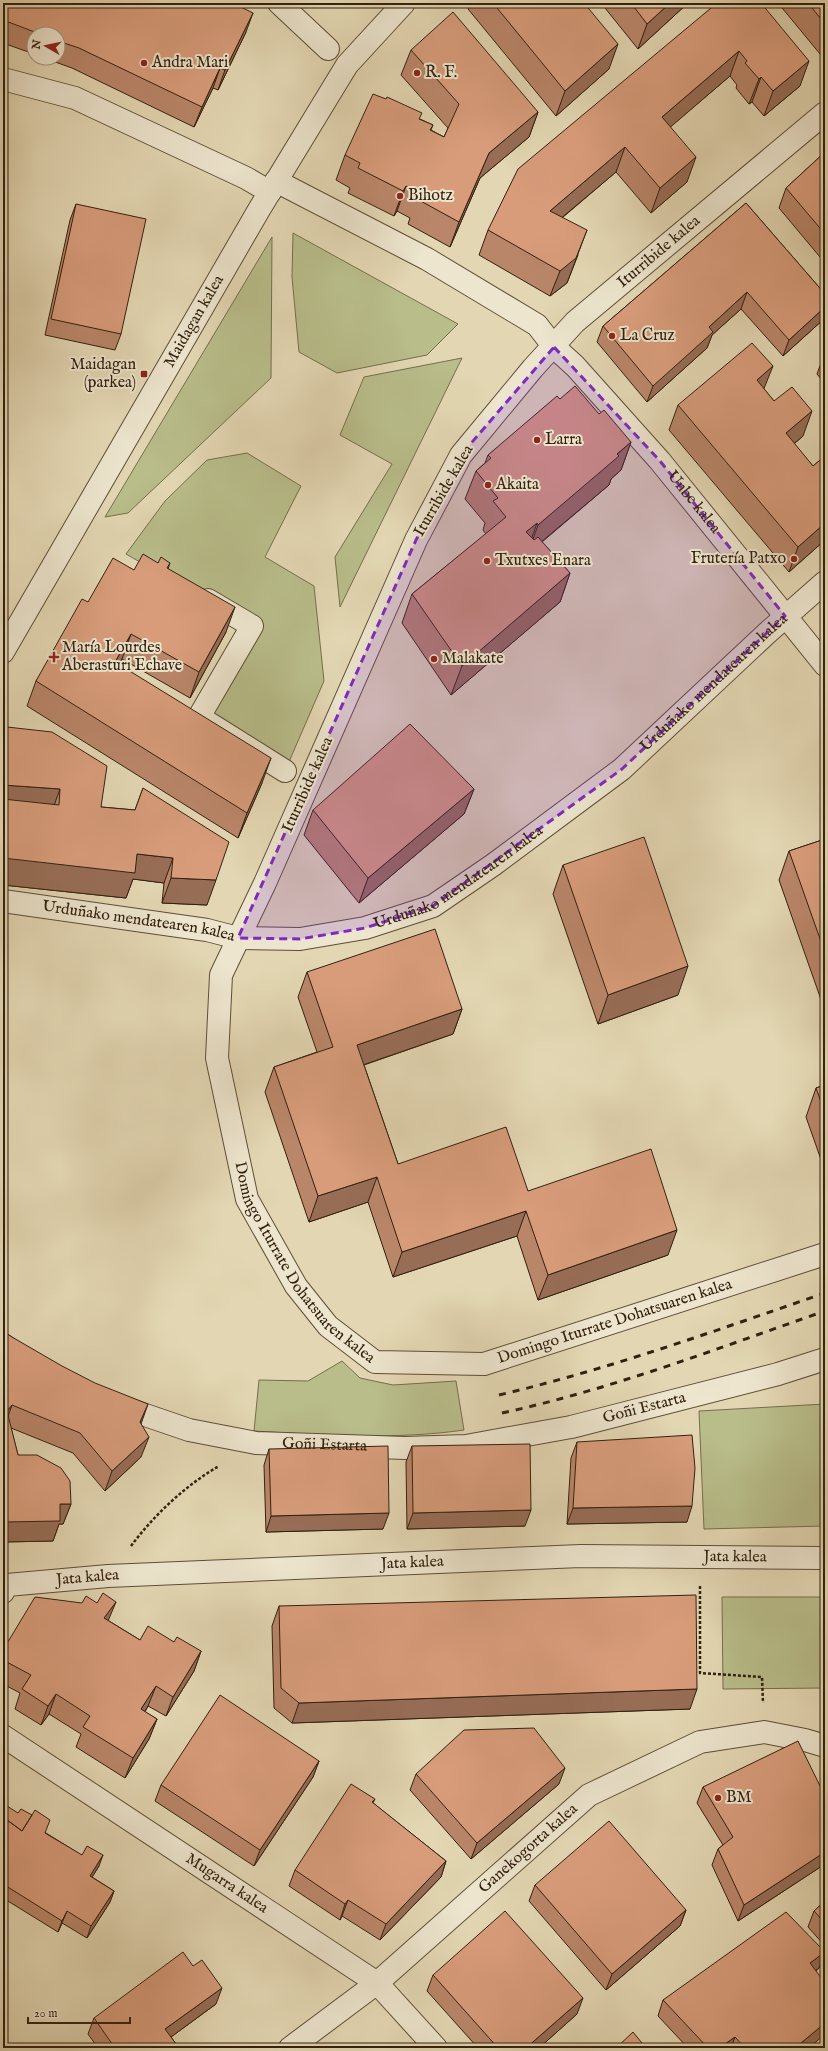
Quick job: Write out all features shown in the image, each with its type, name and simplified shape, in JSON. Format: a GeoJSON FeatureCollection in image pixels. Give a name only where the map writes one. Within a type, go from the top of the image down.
{"type":"FeatureCollection","features":[{"type":"Feature","properties":{"kind":"street"},"geometry":{"type":"LineString","coordinates":[[279,3],[328,49]]}},
{"type":"Feature","properties":{"kind":"street","name":"Maidagan kalea"},"geometry":{"type":"LineString","coordinates":[[3,652],[273,186],[347,65],[404,3]]}},
{"type":"Feature","properties":{"kind":"street","name":"Unbe kalea"},"geometry":{"type":"LineString","coordinates":[[3,79],[75,98],[246,178],[273,186],[427,259],[498,300],[537,326],[660,460],[825,666]]}},
{"type":"Feature","properties":{"kind":"street","name":"Iturribide kalea"},"geometry":{"type":"LineString","coordinates":[[238,938],[265,883],[416,540],[461,455],[533,368],[575,322],[825,113]]}},
{"type":"Feature","properties":{"kind":"street","name":"Urduñako mendatearen kalea"},"geometry":{"type":"LineString","coordinates":[[3,901],[207,930],[238,938],[300,939],[365,928],[433,906],[494,865],[622,769],[785,616],[825,582]]}},
{"type":"Feature","properties":{"kind":"street"},"geometry":{"type":"LineString","coordinates":[[193,592],[252,626],[198,717],[285,771]]}},
{"type":"Feature","properties":{"kind":"street","name":"Domingo Iturrate Dohatsuaren kalea"},"geometry":{"type":"LineString","coordinates":[[238,938],[221,975],[217,1058],[247,1199],[296,1286],[328,1326],[375,1362],[484,1364],[825,1254]]}},
{"type":"Feature","properties":{"kind":"street","name":"Goñi Estarta"},"geometry":{"type":"LineString","coordinates":[[96,1398],[188,1430],[256,1443],[405,1448],[466,1446],[571,1427],[778,1374],[825,1359]]}},
{"type":"Feature","properties":{"kind":"street","name":"Jata kalea"},"geometry":{"type":"LineString","coordinates":[[3,1592],[7,1585],[108,1576],[581,1556],[825,1558]]}},
{"type":"Feature","properties":{"kind":"street","name":"Ganekogorta kalea"},"geometry":{"type":"LineString","coordinates":[[290,2048],[377,1983],[588,1796],[700,1742],[764,1732],[815,1743]]}},
{"type":"Feature","properties":{"kind":"street","name":"Mugarra kalea"},"geometry":{"type":"LineString","coordinates":[[3,1736],[377,1983],[436,2048]]}},
{"type":"Feature","properties":{"kind":"path"},"geometry":{"type":"LineString","coordinates":[[108,1576],[140,1534],[169,1505],[205,1474],[256,1443]]}},
{"type":"Feature","properties":{"kind":"path"},"geometry":{"type":"LineString","coordinates":[[700,1580],[700,1673],[762,1677],[764,1732]]}},
{"type":"Feature","properties":{"kind":"highlighted area"},"geometry":{"type":"Polygon","coordinates":[[[554,347],[660,461],[785,616],[622,769],[433,906],[365,928],[300,939],[238,938],[416,540],[461,455],[554,347]]]}},
{"type":"Feature","properties":{"kind":"green space"},"geometry":{"type":"Polygon","coordinates":[[[293,233],[458,324],[427,355],[337,373],[299,352],[292,277],[293,233]]]}},
{"type":"Feature","properties":{"kind":"green space"},"geometry":{"type":"Polygon","coordinates":[[[272,237],[271,378],[128,513],[105,517],[272,237]]]}},
{"type":"Feature","properties":{"kind":"green space"},"geometry":{"type":"Polygon","coordinates":[[[462,358],[340,607],[335,557],[392,464],[340,435],[364,377],[462,358]]]}},
{"type":"Feature","properties":{"kind":"green space"},"geometry":{"type":"Polygon","coordinates":[[[247,453],[301,486],[265,557],[314,586],[324,681],[285,771],[199,717],[252,626],[126,554],[165,501],[207,460],[247,453]]]}},
{"type":"Feature","properties":{"kind":"green space"},"geometry":{"type":"Polygon","coordinates":[[[342,1361],[360,1378],[393,1385],[456,1381],[464,1430],[386,1436],[254,1431],[259,1380],[308,1381],[342,1361]]]}},
{"type":"Feature","properties":{"kind":"green space"},"geometry":{"type":"Polygon","coordinates":[[[825,1404],[825,1526],[704,1529],[699,1411],[825,1404]]]}},
{"type":"Feature","properties":{"kind":"green space"},"geometry":{"type":"Polygon","coordinates":[[[722,1597],[825,1597],[825,1688],[723,1689],[722,1597]]]}},
{"type":"Feature","properties":{"kind":"building","name":"Andra Mari"},"geometry":{"type":"Polygon","coordinates":[[[5,3],[233,3],[253,13],[225,70],[220,68],[202,107],[79,48],[66,44],[66,26],[26,26],[26,29],[3,20],[3,9],[5,3]]]}},
{"type":"Feature","properties":{"kind":"building"},"geometry":{"type":"Polygon","coordinates":[[[493,3],[584,3],[618,44],[565,91],[493,3]]]}},
{"type":"Feature","properties":{"kind":"building"},"geometry":{"type":"Polygon","coordinates":[[[631,3],[670,3],[647,24],[631,3]]]}},
{"type":"Feature","properties":{"kind":"building"},"geometry":{"type":"Polygon","coordinates":[[[717,3],[761,3],[809,61],[773,91],[761,77],[759,79],[745,63],[747,61],[739,51],[662,117],[696,157],[660,188],[625,147],[550,211],[587,230],[576,258],[560,271],[488,230],[518,169],[717,3]]]}},
{"type":"Feature","properties":{"kind":"building"},"geometry":{"type":"Polygon","coordinates":[[[808,3],[825,3],[825,24],[808,3]]]}},
{"type":"Feature","properties":{"kind":"building"},"geometry":{"type":"Polygon","coordinates":[[[453,12],[538,112],[489,153],[459,222],[417,199],[420,193],[406,186],[403,191],[358,168],[360,163],[345,155],[373,94],[386,99],[387,97],[422,113],[419,119],[433,125],[430,130],[444,137],[459,104],[411,50],[453,12]]]}},
{"type":"Feature","properties":{"kind":"building"},"geometry":{"type":"Polygon","coordinates":[[[825,152],[825,234],[786,188],[825,152]]]}},
{"type":"Feature","properties":{"kind":"building"},"geometry":{"type":"Polygon","coordinates":[[[746,203],[825,294],[825,307],[789,340],[747,292],[709,327],[713,332],[653,386],[603,326],[746,203]]]}},
{"type":"Feature","properties":{"kind":"building"},"geometry":{"type":"Polygon","coordinates":[[[76,204],[146,219],[121,334],[51,319],[76,204]]]}},
{"type":"Feature","properties":{"kind":"building"},"geometry":{"type":"Polygon","coordinates":[[[752,343],[773,366],[757,380],[774,401],[792,387],[812,411],[786,433],[813,466],[825,456],[825,523],[798,547],[678,405],[752,343]]]}},
{"type":"Feature","properties":{"kind":"building"},"geometry":{"type":"Polygon","coordinates":[[[825,360],[825,368],[821,363],[825,360]]]}},
{"type":"Feature","properties":{"kind":"building"},"geometry":{"type":"Polygon","coordinates":[[[575,386],[599,414],[604,410],[631,442],[617,454],[619,456],[538,525],[537,523],[526,532],[534,540],[538,537],[570,573],[462,666],[412,594],[506,517],[493,501],[498,498],[476,471],[491,458],[488,455],[557,396],[560,399],[575,386]]]}},
{"type":"Feature","properties":{"kind":"building"},"geometry":{"type":"Polygon","coordinates":[[[143,554],[158,563],[161,557],[170,563],[167,568],[235,607],[199,672],[131,634],[115,662],[271,758],[247,813],[36,681],[82,599],[88,602],[113,558],[134,570],[143,554]]]}},
{"type":"Feature","properties":{"kind":"building"},"geometry":{"type":"Polygon","coordinates":[[[410,724],[474,789],[368,878],[313,810],[410,724]]]}},
{"type":"Feature","properties":{"kind":"building"},"geometry":{"type":"Polygon","coordinates":[[[7,727],[52,732],[107,766],[101,807],[135,810],[143,788],[229,842],[216,880],[171,878],[173,858],[137,854],[135,873],[3,858],[3,799],[59,805],[60,789],[3,785],[3,745],[7,727]]]}},
{"type":"Feature","properties":{"kind":"building"},"geometry":{"type":"Polygon","coordinates":[[[644,837],[688,966],[608,995],[563,865],[644,837]]]}},
{"type":"Feature","properties":{"kind":"building"},"geometry":{"type":"Polygon","coordinates":[[[825,839],[825,953],[789,851],[825,839]]]}},
{"type":"Feature","properties":{"kind":"building"},"geometry":{"type":"Polygon","coordinates":[[[435,929],[462,1009],[357,1045],[398,1164],[506,1127],[528,1191],[651,1149],[677,1230],[548,1275],[526,1211],[402,1252],[377,1177],[318,1196],[274,1067],[333,1047],[307,972],[435,929]]]}},
{"type":"Feature","properties":{"kind":"building"},"geometry":{"type":"Polygon","coordinates":[[[825,1085],[825,1113],[816,1088],[825,1085]]]}},
{"type":"Feature","properties":{"kind":"building"},"geometry":{"type":"Polygon","coordinates":[[[3,1331],[62,1366],[95,1383],[148,1404],[140,1422],[149,1437],[112,1471],[80,1433],[12,1405],[7,1411],[18,1455],[37,1455],[61,1468],[70,1481],[71,1504],[60,1504],[60,1521],[3,1522],[3,1331]]]}},
{"type":"Feature","properties":{"kind":"building"},"geometry":{"type":"Polygon","coordinates":[[[692,1435],[695,1468],[692,1506],[573,1508],[577,1442],[692,1435]]]}},
{"type":"Feature","properties":{"kind":"building"},"geometry":{"type":"Polygon","coordinates":[[[530,1444],[531,1510],[413,1513],[412,1446],[530,1444]]]}},
{"type":"Feature","properties":{"kind":"building"},"geometry":{"type":"Polygon","coordinates":[[[388,1446],[389,1513],[271,1516],[269,1449],[388,1446]]]}},
{"type":"Feature","properties":{"kind":"building"},"geometry":{"type":"Polygon","coordinates":[[[103,1593],[116,1602],[104,1618],[140,1640],[148,1626],[174,1642],[177,1637],[201,1651],[173,1697],[156,1686],[141,1709],[157,1719],[133,1758],[83,1727],[90,1716],[56,1694],[48,1706],[22,1689],[31,1675],[3,1660],[3,1650],[35,1597],[82,1603],[86,1596],[97,1603],[103,1593]]]}},
{"type":"Feature","properties":{"kind":"building"},"geometry":{"type":"Polygon","coordinates":[[[696,1595],[697,1689],[299,1703],[281,1688],[279,1606],[696,1595]]]}},
{"type":"Feature","properties":{"kind":"building"},"geometry":{"type":"Polygon","coordinates":[[[220,1695],[319,1761],[260,1850],[161,1785],[220,1695]]]}},
{"type":"Feature","properties":{"kind":"building"},"geometry":{"type":"Polygon","coordinates":[[[534,1728],[565,1768],[477,1843],[416,1774],[464,1730],[534,1728]]]}},
{"type":"Feature","properties":{"kind":"building"},"geometry":{"type":"Polygon","coordinates":[[[798,1741],[822,1790],[825,1788],[825,1852],[744,1905],[718,1849],[733,1837],[703,1787],[798,1741]]]}},
{"type":"Feature","properties":{"kind":"building"},"geometry":{"type":"Polygon","coordinates":[[[351,1784],[375,1799],[372,1802],[446,1861],[386,1924],[348,1900],[345,1904],[295,1870],[351,1784]]]}},
{"type":"Feature","properties":{"kind":"building"},"geometry":{"type":"Polygon","coordinates":[[[7,1806],[18,1813],[21,1809],[32,1815],[22,1831],[3,1817],[3,1813],[7,1806]]]}},
{"type":"Feature","properties":{"kind":"building"},"geometry":{"type":"Polygon","coordinates":[[[35,1810],[50,1820],[45,1833],[82,1855],[87,1846],[103,1855],[90,1876],[114,1891],[91,1926],[67,1911],[62,1921],[3,1884],[3,1817],[22,1831],[35,1810]]]}},
{"type":"Feature","properties":{"kind":"building"},"geometry":{"type":"Polygon","coordinates":[[[609,1821],[686,1910],[612,1974],[535,1885],[609,1821]]]}},
{"type":"Feature","properties":{"kind":"building"},"geometry":{"type":"Polygon","coordinates":[[[825,1901],[825,1923],[814,1911],[825,1901]]]}},
{"type":"Feature","properties":{"kind":"building"},"geometry":{"type":"Polygon","coordinates":[[[505,1911],[583,1998],[526,2048],[498,2048],[433,1975],[505,1911]]]}},
{"type":"Feature","properties":{"kind":"building"},"geometry":{"type":"Polygon","coordinates":[[[786,1912],[825,1952],[810,1963],[825,1983],[825,2023],[795,2048],[745,2048],[735,2037],[719,2048],[708,2048],[663,2000],[786,1912]]]}},
{"type":"Feature","properties":{"kind":"building"},"geometry":{"type":"Polygon","coordinates":[[[183,1952],[193,1966],[202,1960],[222,1988],[165,2029],[179,2048],[115,2048],[94,2018],[183,1952]]]}},
{"type":"Feature","properties":{"kind":"building"},"geometry":{"type":"Polygon","coordinates":[[[633,2032],[646,2048],[616,2048],[633,2032]]]}},
{"type":"Feature","properties":{"kind":"railway"},"geometry":{"type":"LineString","coordinates":[[499,1395],[540,1385],[622,1361],[704,1335],[825,1293]]}},
{"type":"Feature","properties":{"kind":"railway"},"geometry":{"type":"LineString","coordinates":[[502,1413],[625,1380],[825,1311]]}},
{"type":"Feature","properties":{"kind":"place","name":"Andra Mari"},"geometry":{"type":"Point","coordinates":[144,63]}},
{"type":"Feature","properties":{"kind":"place","name":"R. F."},"geometry":{"type":"Point","coordinates":[417,73]}},
{"type":"Feature","properties":{"kind":"place","name":"Bihotz"},"geometry":{"type":"Point","coordinates":[400,196]}},
{"type":"Feature","properties":{"kind":"place","name":"La Cruz"},"geometry":{"type":"Point","coordinates":[612,336]}},
{"type":"Feature","properties":{"kind":"place","name":"Maidagan (parkea)"},"geometry":{"type":"Point","coordinates":[144,374]}},
{"type":"Feature","properties":{"kind":"place","name":"Larra"},"geometry":{"type":"Point","coordinates":[537,440]}},
{"type":"Feature","properties":{"kind":"place","name":"Akaita"},"geometry":{"type":"Point","coordinates":[488,485]}},
{"type":"Feature","properties":{"kind":"place","name":"Frutería Patxo"},"geometry":{"type":"Point","coordinates":[794,559]}},
{"type":"Feature","properties":{"kind":"place","name":"Txutxes Enara"},"geometry":{"type":"Point","coordinates":[487,561]}},
{"type":"Feature","properties":{"kind":"place","name":"María Lourdes Aberasturi Echave"},"geometry":{"type":"Point","coordinates":[54,657]}},
{"type":"Feature","properties":{"kind":"place","name":"Malakate"},"geometry":{"type":"Point","coordinates":[434,659]}},
{"type":"Feature","properties":{"kind":"place","name":"BM"},"geometry":{"type":"Point","coordinates":[718,1798]}}]}
